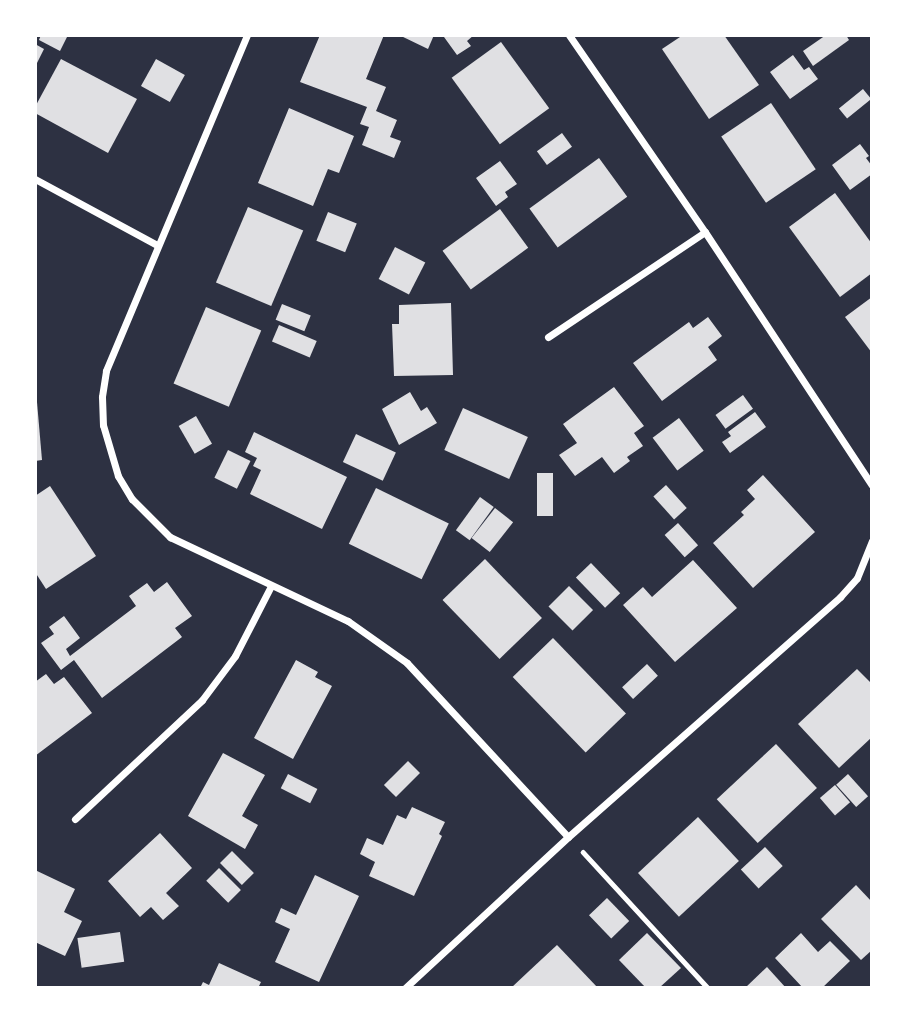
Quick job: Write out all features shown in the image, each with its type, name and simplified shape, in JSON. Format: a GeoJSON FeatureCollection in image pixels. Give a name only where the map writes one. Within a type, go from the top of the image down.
{"type":"FeatureCollection","features":[{"type":"Feature","properties":{"kind":"street"},"geometry":{"type":"LineString","coordinates":[[247,35],[106,371],[102,397],[108,451],[132,499],[149,520],[170,537],[348,621],[407,663],[568,837]]}},
{"type":"Feature","properties":{"kind":"street"},"geometry":{"type":"LineString","coordinates":[[569,35],[705,232],[872,485]]}},
{"type":"Feature","properties":{"kind":"street"},"geometry":{"type":"LineString","coordinates":[[35,179],[158,245]]}},
{"type":"Feature","properties":{"kind":"street"},"geometry":{"type":"LineString","coordinates":[[548,337],[705,232]]}},
{"type":"Feature","properties":{"kind":"street"},"geometry":{"type":"LineString","coordinates":[[405,988],[568,837],[840,597],[857,578],[872,541]]}},
{"type":"Feature","properties":{"kind":"street"},"geometry":{"type":"LineString","coordinates":[[75,819],[202,700],[235,656],[271,586]]}},
{"type":"Feature","properties":{"kind":"path"},"geometry":{"type":"LineString","coordinates":[[568,837],[708,988]]}},
{"type":"Feature","properties":{"kind":"building"},"geometry":{"type":"Polygon","coordinates":[[[41,35],[68,35],[60,51],[39,40],[41,35]]]}},
{"type":"Feature","properties":{"kind":"building"},"geometry":{"type":"Polygon","coordinates":[[[320,35],[384,35],[366,79],[386,87],[376,111],[397,120],[390,137],[401,141],[394,158],[362,145],[369,127],[360,124],[367,107],[300,82],[320,35]]]}},
{"type":"Feature","properties":{"kind":"building"},"geometry":{"type":"Polygon","coordinates":[[[399,35],[434,35],[428,49],[399,35]]]}},
{"type":"Feature","properties":{"kind":"building"},"geometry":{"type":"Polygon","coordinates":[[[474,35],[467,41],[471,46],[457,55],[444,37],[474,35]]]}},
{"type":"Feature","properties":{"kind":"building"},"geometry":{"type":"Polygon","coordinates":[[[683,35],[724,35],[759,85],[709,119],[662,49],[683,35]]]}},
{"type":"Feature","properties":{"kind":"building"},"geometry":{"type":"Polygon","coordinates":[[[826,35],[846,35],[849,40],[813,66],[803,51],[826,35]]]}},
{"type":"Feature","properties":{"kind":"building"},"geometry":{"type":"Polygon","coordinates":[[[501,42],[549,108],[500,144],[452,78],[501,42]]]}},
{"type":"Feature","properties":{"kind":"building"},"geometry":{"type":"Polygon","coordinates":[[[35,44],[44,49],[35,67],[35,44]]]}},
{"type":"Feature","properties":{"kind":"building"},"geometry":{"type":"Polygon","coordinates":[[[793,55],[804,70],[809,67],[818,79],[790,99],[770,72],[793,55]]]}},
{"type":"Feature","properties":{"kind":"building"},"geometry":{"type":"Polygon","coordinates":[[[61,59],[137,99],[108,153],[35,113],[35,107],[61,59]]]}},
{"type":"Feature","properties":{"kind":"building"},"geometry":{"type":"Polygon","coordinates":[[[156,59],[185,75],[170,102],[141,86],[156,59]]]}},
{"type":"Feature","properties":{"kind":"building"},"geometry":{"type":"Polygon","coordinates":[[[863,89],[871,99],[847,119],[839,109],[863,89]]]}},
{"type":"Feature","properties":{"kind":"building"},"geometry":{"type":"Polygon","coordinates":[[[771,103],[816,169],[766,203],[721,137],[771,103]]]}},
{"type":"Feature","properties":{"kind":"building"},"geometry":{"type":"Polygon","coordinates":[[[289,108],[354,136],[339,173],[328,169],[313,206],[258,183],[289,108]]]}},
{"type":"Feature","properties":{"kind":"building"},"geometry":{"type":"Polygon","coordinates":[[[562,133],[572,147],[547,165],[537,151],[562,133]]]}},
{"type":"Feature","properties":{"kind":"building"},"geometry":{"type":"Polygon","coordinates":[[[860,144],[869,156],[866,158],[872,166],[872,174],[850,190],[832,165],[860,144]]]}},
{"type":"Feature","properties":{"kind":"building"},"geometry":{"type":"Polygon","coordinates":[[[599,158],[627,197],[558,247],[529,209],[599,158]]]}},
{"type":"Feature","properties":{"kind":"building"},"geometry":{"type":"Polygon","coordinates":[[[500,161],[517,184],[505,192],[508,197],[496,206],[476,178],[500,161]]]}},
{"type":"Feature","properties":{"kind":"building"},"geometry":{"type":"Polygon","coordinates":[[[835,193],[872,244],[872,273],[840,297],[789,227],[835,193]]]}},
{"type":"Feature","properties":{"kind":"building"},"geometry":{"type":"Polygon","coordinates":[[[248,207],[303,230],[271,306],[216,282],[248,207]]]}},
{"type":"Feature","properties":{"kind":"building"},"geometry":{"type":"Polygon","coordinates":[[[500,209],[528,248],[471,290],[443,251],[500,209]]]}},
{"type":"Feature","properties":{"kind":"building"},"geometry":{"type":"Polygon","coordinates":[[[328,212],[357,224],[345,252],[316,241],[328,212]]]}},
{"type":"Feature","properties":{"kind":"building"},"geometry":{"type":"Polygon","coordinates":[[[395,247],[425,262],[409,295],[379,279],[395,247]]]}},
{"type":"Feature","properties":{"kind":"building"},"geometry":{"type":"Polygon","coordinates":[[[872,297],[872,353],[845,317],[872,297]]]}},
{"type":"Feature","properties":{"kind":"building"},"geometry":{"type":"Polygon","coordinates":[[[451,303],[453,375],[394,376],[392,324],[399,324],[399,305],[451,303]]]}},
{"type":"Feature","properties":{"kind":"building"},"geometry":{"type":"Polygon","coordinates":[[[282,304],[311,316],[304,331],[276,320],[282,304]]]}},
{"type":"Feature","properties":{"kind":"building"},"geometry":{"type":"Polygon","coordinates":[[[206,307],[261,330],[229,407],[174,383],[206,307]]]}},
{"type":"Feature","properties":{"kind":"building"},"geometry":{"type":"Polygon","coordinates":[[[708,317],[722,336],[708,347],[717,360],[662,401],[633,363],[689,322],[693,328],[708,317]]]}},
{"type":"Feature","properties":{"kind":"building"},"geometry":{"type":"Polygon","coordinates":[[[279,325],[317,341],[310,358],[272,342],[279,325]]]}},
{"type":"Feature","properties":{"kind":"building"},"geometry":{"type":"Polygon","coordinates":[[[35,379],[42,460],[35,461],[35,379]]]}},
{"type":"Feature","properties":{"kind":"building"},"geometry":{"type":"Polygon","coordinates":[[[614,387],[644,426],[634,433],[643,446],[627,457],[630,461],[614,473],[602,457],[575,476],[559,455],[577,443],[563,424],[614,387]]]}},
{"type":"Feature","properties":{"kind":"building"},"geometry":{"type":"Polygon","coordinates":[[[410,392],[421,411],[427,407],[437,423],[399,445],[382,409],[410,392]]]}},
{"type":"Feature","properties":{"kind":"building"},"geometry":{"type":"Polygon","coordinates":[[[743,395],[753,409],[725,429],[715,415],[743,395]]]}},
{"type":"Feature","properties":{"kind":"building"},"geometry":{"type":"Polygon","coordinates":[[[463,408],[528,437],[509,479],[444,450],[463,408]]]}},
{"type":"Feature","properties":{"kind":"building"},"geometry":{"type":"Polygon","coordinates":[[[755,412],[766,427],[730,453],[722,442],[731,436],[728,432],[755,412]]]}},
{"type":"Feature","properties":{"kind":"building"},"geometry":{"type":"Polygon","coordinates":[[[196,416],[212,444],[195,454],[179,426],[196,416]]]}},
{"type":"Feature","properties":{"kind":"building"},"geometry":{"type":"Polygon","coordinates":[[[679,418],[704,451],[677,471],[653,438],[679,418]]]}},
{"type":"Feature","properties":{"kind":"building"},"geometry":{"type":"Polygon","coordinates":[[[254,432],[347,477],[322,529],[250,494],[261,470],[253,466],[257,458],[245,452],[254,432]]]}},
{"type":"Feature","properties":{"kind":"building"},"geometry":{"type":"Polygon","coordinates":[[[356,434],[396,453],[383,481],[343,462],[356,434]]]}},
{"type":"Feature","properties":{"kind":"building"},"geometry":{"type":"Polygon","coordinates":[[[228,450],[250,461],[237,489],[214,478],[228,450]]]}},
{"type":"Feature","properties":{"kind":"building"},"geometry":{"type":"Polygon","coordinates":[[[537,473],[553,473],[553,516],[537,516],[537,473]]]}},
{"type":"Feature","properties":{"kind":"building"},"geometry":{"type":"Polygon","coordinates":[[[763,475],[815,532],[753,588],[713,543],[744,515],[741,512],[755,499],[747,490],[763,475]]]}},
{"type":"Feature","properties":{"kind":"building"},"geometry":{"type":"Polygon","coordinates":[[[666,485],[687,508],[674,519],[653,496],[666,485]]]}},
{"type":"Feature","properties":{"kind":"building"},"geometry":{"type":"Polygon","coordinates":[[[50,486],[96,556],[46,589],[35,572],[35,496],[50,486]]]}},
{"type":"Feature","properties":{"kind":"building"},"geometry":{"type":"Polygon","coordinates":[[[376,488],[449,524],[422,579],[349,544],[376,488]]]}},
{"type":"Feature","properties":{"kind":"building"},"geometry":{"type":"Polygon","coordinates":[[[480,497],[494,507],[470,540],[456,530],[480,497]]]}},
{"type":"Feature","properties":{"kind":"building"},"geometry":{"type":"Polygon","coordinates":[[[495,508],[513,522],[490,552],[472,538],[495,508]]]}},
{"type":"Feature","properties":{"kind":"building"},"geometry":{"type":"Polygon","coordinates":[[[678,523],[698,545],[685,557],[665,535],[678,523]]]}},
{"type":"Feature","properties":{"kind":"building"},"geometry":{"type":"Polygon","coordinates":[[[485,559],[542,618],[500,659],[443,600],[485,559]]]}},
{"type":"Feature","properties":{"kind":"building"},"geometry":{"type":"Polygon","coordinates":[[[693,560],[737,608],[675,662],[623,605],[643,587],[652,597],[693,560]]]}},
{"type":"Feature","properties":{"kind":"building"},"geometry":{"type":"Polygon","coordinates":[[[591,563],[620,593],[605,608],[576,578],[591,563]]]}},
{"type":"Feature","properties":{"kind":"building"},"geometry":{"type":"Polygon","coordinates":[[[167,582],[192,616],[175,628],[182,637],[102,698],[74,660],[61,670],[41,643],[54,634],[49,627],[64,616],[80,638],[66,649],[70,656],[136,606],[129,596],[147,583],[154,592],[167,582]]]}},
{"type":"Feature","properties":{"kind":"building"},"geometry":{"type":"Polygon","coordinates":[[[569,586],[593,610],[573,631],[548,607],[569,586]]]}},
{"type":"Feature","properties":{"kind":"building"},"geometry":{"type":"Polygon","coordinates":[[[553,638],[626,714],[586,752],[513,677],[553,638]]]}},
{"type":"Feature","properties":{"kind":"building"},"geometry":{"type":"Polygon","coordinates":[[[296,660],[318,672],[315,677],[332,686],[293,759],[254,738],[296,660]]]}},
{"type":"Feature","properties":{"kind":"building"},"geometry":{"type":"Polygon","coordinates":[[[647,664],[658,676],[633,699],[622,687],[647,664]]]}},
{"type":"Feature","properties":{"kind":"building"},"geometry":{"type":"Polygon","coordinates":[[[857,669],[872,684],[872,737],[839,768],[798,724],[857,669]]]}},
{"type":"Feature","properties":{"kind":"building"},"geometry":{"type":"Polygon","coordinates":[[[46,674],[54,684],[64,677],[92,713],[35,756],[35,682],[46,674]]]}},
{"type":"Feature","properties":{"kind":"building"},"geometry":{"type":"Polygon","coordinates":[[[776,744],[817,788],[758,843],[717,799],[776,744]]]}},
{"type":"Feature","properties":{"kind":"building"},"geometry":{"type":"Polygon","coordinates":[[[223,753],[265,775],[242,816],[258,825],[245,849],[188,816],[223,753]]]}},
{"type":"Feature","properties":{"kind":"building"},"geometry":{"type":"Polygon","coordinates":[[[408,761],[420,773],[396,797],[384,785],[408,761]]]}},
{"type":"Feature","properties":{"kind":"building"},"geometry":{"type":"Polygon","coordinates":[[[288,774],[317,789],[310,803],[281,788],[288,774]]]}},
{"type":"Feature","properties":{"kind":"building"},"geometry":{"type":"Polygon","coordinates":[[[848,774],[868,796],[856,807],[836,785],[848,774]]]}},
{"type":"Feature","properties":{"kind":"building"},"geometry":{"type":"Polygon","coordinates":[[[835,785],[850,802],[835,815],[820,798],[835,785]]]}},
{"type":"Feature","properties":{"kind":"building"},"geometry":{"type":"Polygon","coordinates":[[[412,807],[445,822],[439,834],[442,836],[414,896],[369,876],[375,862],[360,854],[367,838],[383,845],[397,815],[406,819],[412,807]]]}},
{"type":"Feature","properties":{"kind":"building"},"geometry":{"type":"Polygon","coordinates":[[[698,817],[739,861],[679,917],[638,873],[698,817]]]}},
{"type":"Feature","properties":{"kind":"building"},"geometry":{"type":"Polygon","coordinates":[[[160,833],[192,868],[166,893],[179,906],[163,920],[151,907],[140,917],[108,881],[160,833]]]}},
{"type":"Feature","properties":{"kind":"building"},"geometry":{"type":"Polygon","coordinates":[[[765,847],[783,866],[759,889],[741,870],[765,847]]]}},
{"type":"Feature","properties":{"kind":"building"},"geometry":{"type":"Polygon","coordinates":[[[232,851],[254,873],[242,885],[220,863],[232,851]]]}},
{"type":"Feature","properties":{"kind":"building"},"geometry":{"type":"Polygon","coordinates":[[[219,868],[241,890],[228,903],[206,881],[219,868]]]}},
{"type":"Feature","properties":{"kind":"building"},"geometry":{"type":"Polygon","coordinates":[[[35,870],[75,889],[64,912],[82,921],[65,956],[35,942],[35,870]]]}},
{"type":"Feature","properties":{"kind":"building"},"geometry":{"type":"Polygon","coordinates":[[[315,875],[359,896],[319,982],[275,962],[290,929],[275,922],[281,908],[296,915],[315,875]]]}},
{"type":"Feature","properties":{"kind":"building"},"geometry":{"type":"Polygon","coordinates":[[[856,885],[872,902],[872,950],[861,960],[821,919],[856,885]]]}},
{"type":"Feature","properties":{"kind":"building"},"geometry":{"type":"Polygon","coordinates":[[[607,898],[629,921],[611,938],[589,915],[607,898]]]}},
{"type":"Feature","properties":{"kind":"building"},"geometry":{"type":"Polygon","coordinates":[[[120,932],[124,962],[82,968],[77,938],[120,932]]]}},
{"type":"Feature","properties":{"kind":"building"},"geometry":{"type":"Polygon","coordinates":[[[647,933],[681,968],[659,988],[646,988],[619,960],[647,933]]]}},
{"type":"Feature","properties":{"kind":"building"},"geometry":{"type":"Polygon","coordinates":[[[801,933],[818,952],[830,941],[850,961],[822,988],[803,988],[775,958],[801,933]]]}},
{"type":"Feature","properties":{"kind":"building"},"geometry":{"type":"Polygon","coordinates":[[[557,945],[598,988],[511,988],[528,972],[557,945]]]}},
{"type":"Feature","properties":{"kind":"building"},"geometry":{"type":"Polygon","coordinates":[[[219,963],[261,982],[258,988],[200,988],[203,982],[209,985],[219,963]]]}},
{"type":"Feature","properties":{"kind":"building"},"geometry":{"type":"Polygon","coordinates":[[[767,967],[786,988],[745,988],[767,967]]]}}]}
